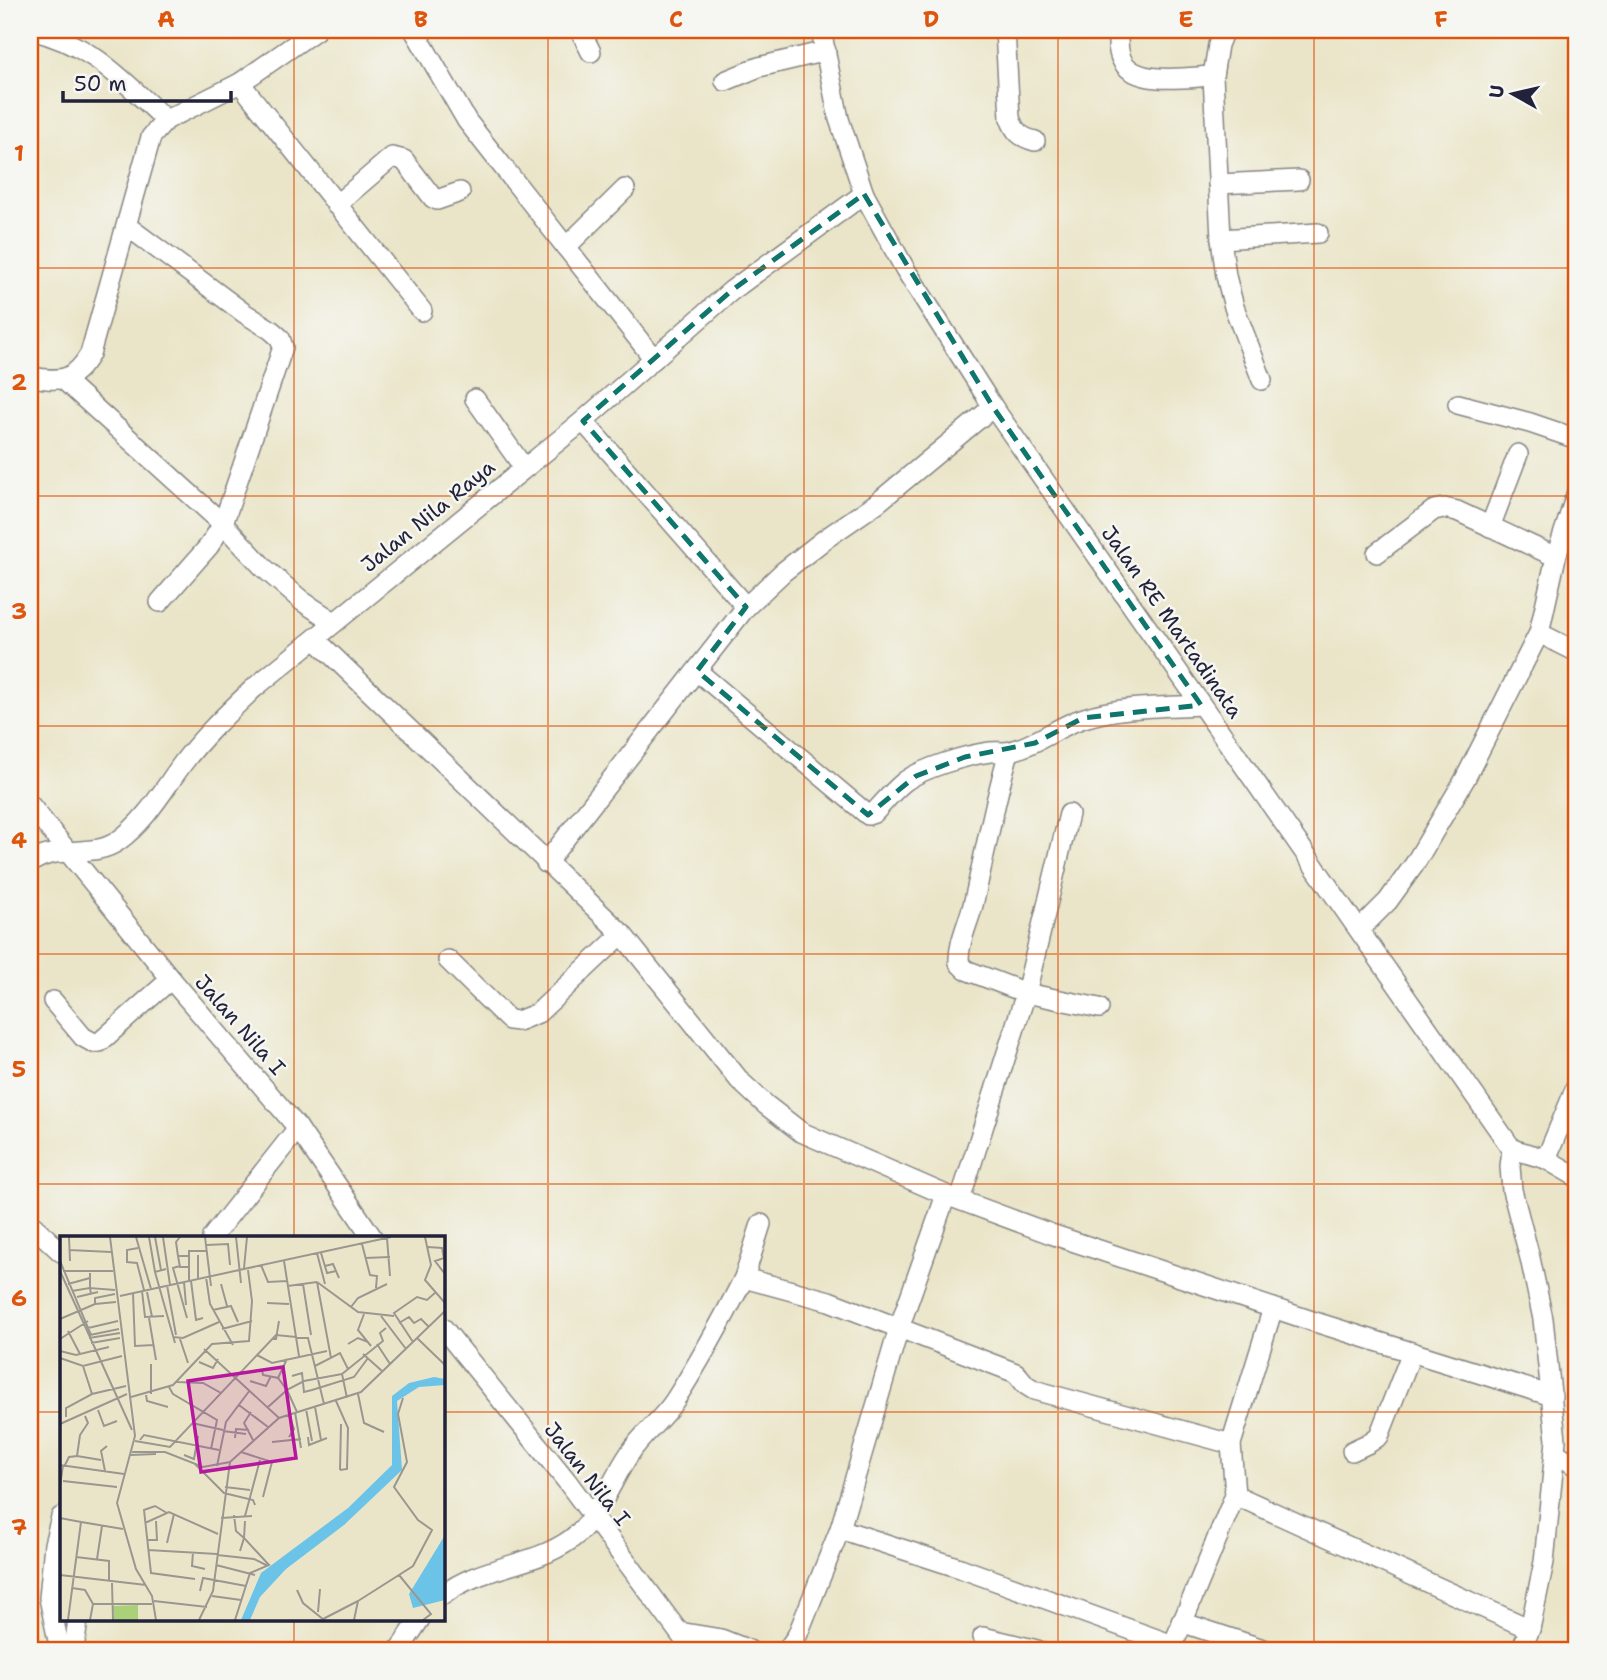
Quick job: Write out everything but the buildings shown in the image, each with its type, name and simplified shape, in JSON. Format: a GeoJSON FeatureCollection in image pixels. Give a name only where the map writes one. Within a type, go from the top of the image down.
{"type":"FeatureCollection","features":[{"type":"Feature","properties":{"kind":"street"},"geometry":{"type":"LineString","coordinates":[[31,30],[55,36],[99,59],[166,120]]}},
{"type":"Feature","properties":{"kind":"street"},"geometry":{"type":"LineString","coordinates":[[64,380],[83,365],[89,354],[151,137],[166,120],[240,83],[316,30]]}},
{"type":"Feature","properties":{"kind":"street"},"geometry":{"type":"LineString","coordinates":[[414,30],[467,121],[654,359]]}},
{"type":"Feature","properties":{"kind":"street"},"geometry":{"type":"LineString","coordinates":[[580,30],[591,52]]}},
{"type":"Feature","properties":{"kind":"street","name":"Jalan RE Martadinata"},"geometry":{"type":"LineString","coordinates":[[821,30],[839,119],[864,194],[905,269],[993,408],[1512,1149]]}},
{"type":"Feature","properties":{"kind":"street"},"geometry":{"type":"LineString","coordinates":[[1005,30],[1010,118],[1015,131],[1023,138],[1035,141]]}},
{"type":"Feature","properties":{"kind":"street"},"geometry":{"type":"LineString","coordinates":[[1118,30],[1122,62],[1141,76],[1213,76]]}},
{"type":"Feature","properties":{"kind":"street"},"geometry":{"type":"LineString","coordinates":[[1224,30],[1213,76],[1221,239],[1234,307],[1262,380]]}},
{"type":"Feature","properties":{"kind":"street"},"geometry":{"type":"LineString","coordinates":[[725,81],[759,68],[826,51]]}},
{"type":"Feature","properties":{"kind":"street"},"geometry":{"type":"LineString","coordinates":[[240,83],[422,311]]}},
{"type":"Feature","properties":{"kind":"street"},"geometry":{"type":"LineString","coordinates":[[336,205],[392,157],[404,160],[433,198],[438,200],[460,192]]}},
{"type":"Feature","properties":{"kind":"street"},"geometry":{"type":"LineString","coordinates":[[1219,184],[1299,180]]}},
{"type":"Feature","properties":{"kind":"street"},"geometry":{"type":"LineString","coordinates":[[566,247],[625,189]]}},
{"type":"Feature","properties":{"kind":"street","name":"Jalan Nila Raya"},"geometry":{"type":"LineString","coordinates":[[30,863],[64,850],[98,850],[114,844],[129,833],[147,814],[205,736],[254,688],[583,421],[731,290],[864,194]]}},
{"type":"Feature","properties":{"kind":"street"},"geometry":{"type":"LineString","coordinates":[[127,226],[271,330],[282,343],[223,524],[209,546],[160,603]]}},
{"type":"Feature","properties":{"kind":"street"},"geometry":{"type":"LineString","coordinates":[[1221,239],[1318,233]]}},
{"type":"Feature","properties":{"kind":"street"},"geometry":{"type":"LineString","coordinates":[[30,377],[64,380],[223,524],[264,568],[302,601],[334,622]]}},
{"type":"Feature","properties":{"kind":"street"},"geometry":{"type":"LineString","coordinates":[[475,399],[524,468]]}},
{"type":"Feature","properties":{"kind":"street"},"geometry":{"type":"LineString","coordinates":[[1458,404],[1577,439]]}},
{"type":"Feature","properties":{"kind":"street"},"geometry":{"type":"LineString","coordinates":[[546,863],[747,607],[783,572],[877,503],[993,408]]}},
{"type":"Feature","properties":{"kind":"street"},"geometry":{"type":"LineString","coordinates":[[583,421],[747,607]]}},
{"type":"Feature","properties":{"kind":"street"},"geometry":{"type":"LineString","coordinates":[[1490,527],[1518,454]]}},
{"type":"Feature","properties":{"kind":"street"},"geometry":{"type":"LineString","coordinates":[[1360,929],[1388,901],[1414,865],[1465,779],[1539,633],[1556,557],[1577,492]]}},
{"type":"Feature","properties":{"kind":"street"},"geometry":{"type":"LineString","coordinates":[[1377,553],[1439,508],[1457,510],[1556,557]]}},
{"type":"Feature","properties":{"kind":"street"},"geometry":{"type":"LineString","coordinates":[[1539,633],[1577,652]]}},
{"type":"Feature","properties":{"kind":"street"},"geometry":{"type":"LineString","coordinates":[[314,639],[622,934],[731,1069],[766,1105],[800,1132],[953,1197],[1044,1231],[1272,1308],[1552,1396]]}},
{"type":"Feature","properties":{"kind":"street"},"geometry":{"type":"LineString","coordinates":[[697,671],[865,814],[874,813],[904,782],[965,757],[990,752],[1006,760]]}},
{"type":"Feature","properties":{"kind":"street"},"geometry":{"type":"LineString","coordinates":[[1098,1007],[1027,993],[966,970],[959,962],[958,954],[973,906],[1006,760],[1062,726],[1101,713],[1208,715]]}},
{"type":"Feature","properties":{"kind":"street","name":"Jalan Nila I"},"geometry":{"type":"LineString","coordinates":[[30,805],[171,979],[298,1128],[371,1236]]}},
{"type":"Feature","properties":{"kind":"street"},"geometry":{"type":"LineString","coordinates":[[787,1650],[797,1636],[840,1529],[899,1328],[953,1197],[1027,993],[1069,814]]}},
{"type":"Feature","properties":{"kind":"street"},"geometry":{"type":"LineString","coordinates":[[448,960],[509,1020],[518,1021],[538,1013],[622,934]]}},
{"type":"Feature","properties":{"kind":"street"},"geometry":{"type":"LineString","coordinates":[[53,1001],[83,1037],[94,1043],[100,1042],[171,979]]}},
{"type":"Feature","properties":{"kind":"street"},"geometry":{"type":"LineString","coordinates":[[1546,1159],[1577,1085]]}},
{"type":"Feature","properties":{"kind":"street"},"geometry":{"type":"LineString","coordinates":[[213,1236],[298,1128]]}},
{"type":"Feature","properties":{"kind":"street"},"geometry":{"type":"LineString","coordinates":[[1521,1650],[1530,1629],[1544,1562],[1555,1452],[1543,1319],[1512,1190],[1512,1149],[1546,1159],[1577,1177]]}},
{"type":"Feature","properties":{"kind":"street"},"geometry":{"type":"LineString","coordinates":[[30,1223],[60,1251]]}},
{"type":"Feature","properties":{"kind":"street"},"geometry":{"type":"LineString","coordinates":[[444,1594],[485,1574],[551,1550],[570,1539],[593,1518],[631,1451],[675,1401],[744,1278],[761,1224]]}},
{"type":"Feature","properties":{"kind":"street"},"geometry":{"type":"LineString","coordinates":[[744,1278],[829,1301],[1016,1373],[1034,1390],[1231,1444]]}},
{"type":"Feature","properties":{"kind":"street"},"geometry":{"type":"LineString","coordinates":[[840,1529],[960,1568],[1172,1648],[1193,1626],[1249,1501],[1231,1444],[1272,1308]]}},
{"type":"Feature","properties":{"kind":"street","name":"Jalan Nila I"},"geometry":{"type":"LineString","coordinates":[[444,1329],[593,1518],[692,1650]]}},
{"type":"Feature","properties":{"kind":"street"},"geometry":{"type":"LineString","coordinates":[[1352,1451],[1379,1436],[1412,1352]]}},
{"type":"Feature","properties":{"kind":"street"},"geometry":{"type":"LineString","coordinates":[[1555,1452],[1577,1467]]}},
{"type":"Feature","properties":{"kind":"street"},"geometry":{"type":"LineString","coordinates":[[1249,1501],[1530,1629]]}},
{"type":"Feature","properties":{"kind":"street"},"geometry":{"type":"LineString","coordinates":[[60,1521],[52,1554],[49,1598],[60,1650]]}},
{"type":"Feature","properties":{"kind":"street"},"geometry":{"type":"LineString","coordinates":[[74,1650],[78,1620]]}},
{"type":"Feature","properties":{"kind":"street"},"geometry":{"type":"LineString","coordinates":[[399,1650],[419,1620]]}},
{"type":"Feature","properties":{"kind":"street"},"geometry":{"type":"LineString","coordinates":[[1193,1626],[1266,1650]]}},
{"type":"Feature","properties":{"kind":"street"},"geometry":{"type":"LineString","coordinates":[[679,1632],[721,1639],[749,1650]]}},
{"type":"Feature","properties":{"kind":"street"},"geometry":{"type":"LineString","coordinates":[[984,1637],[1037,1650]]}},
{"type":"Feature","properties":{"kind":"highlighted area"},"geometry":{"type":"Polygon","coordinates":[[[864,194],[993,407],[1201,705],[1083,718],[1035,743],[965,757],[916,776],[868,815],[697,671],[746,607],[583,421],[731,291],[864,194]]]}}]}
